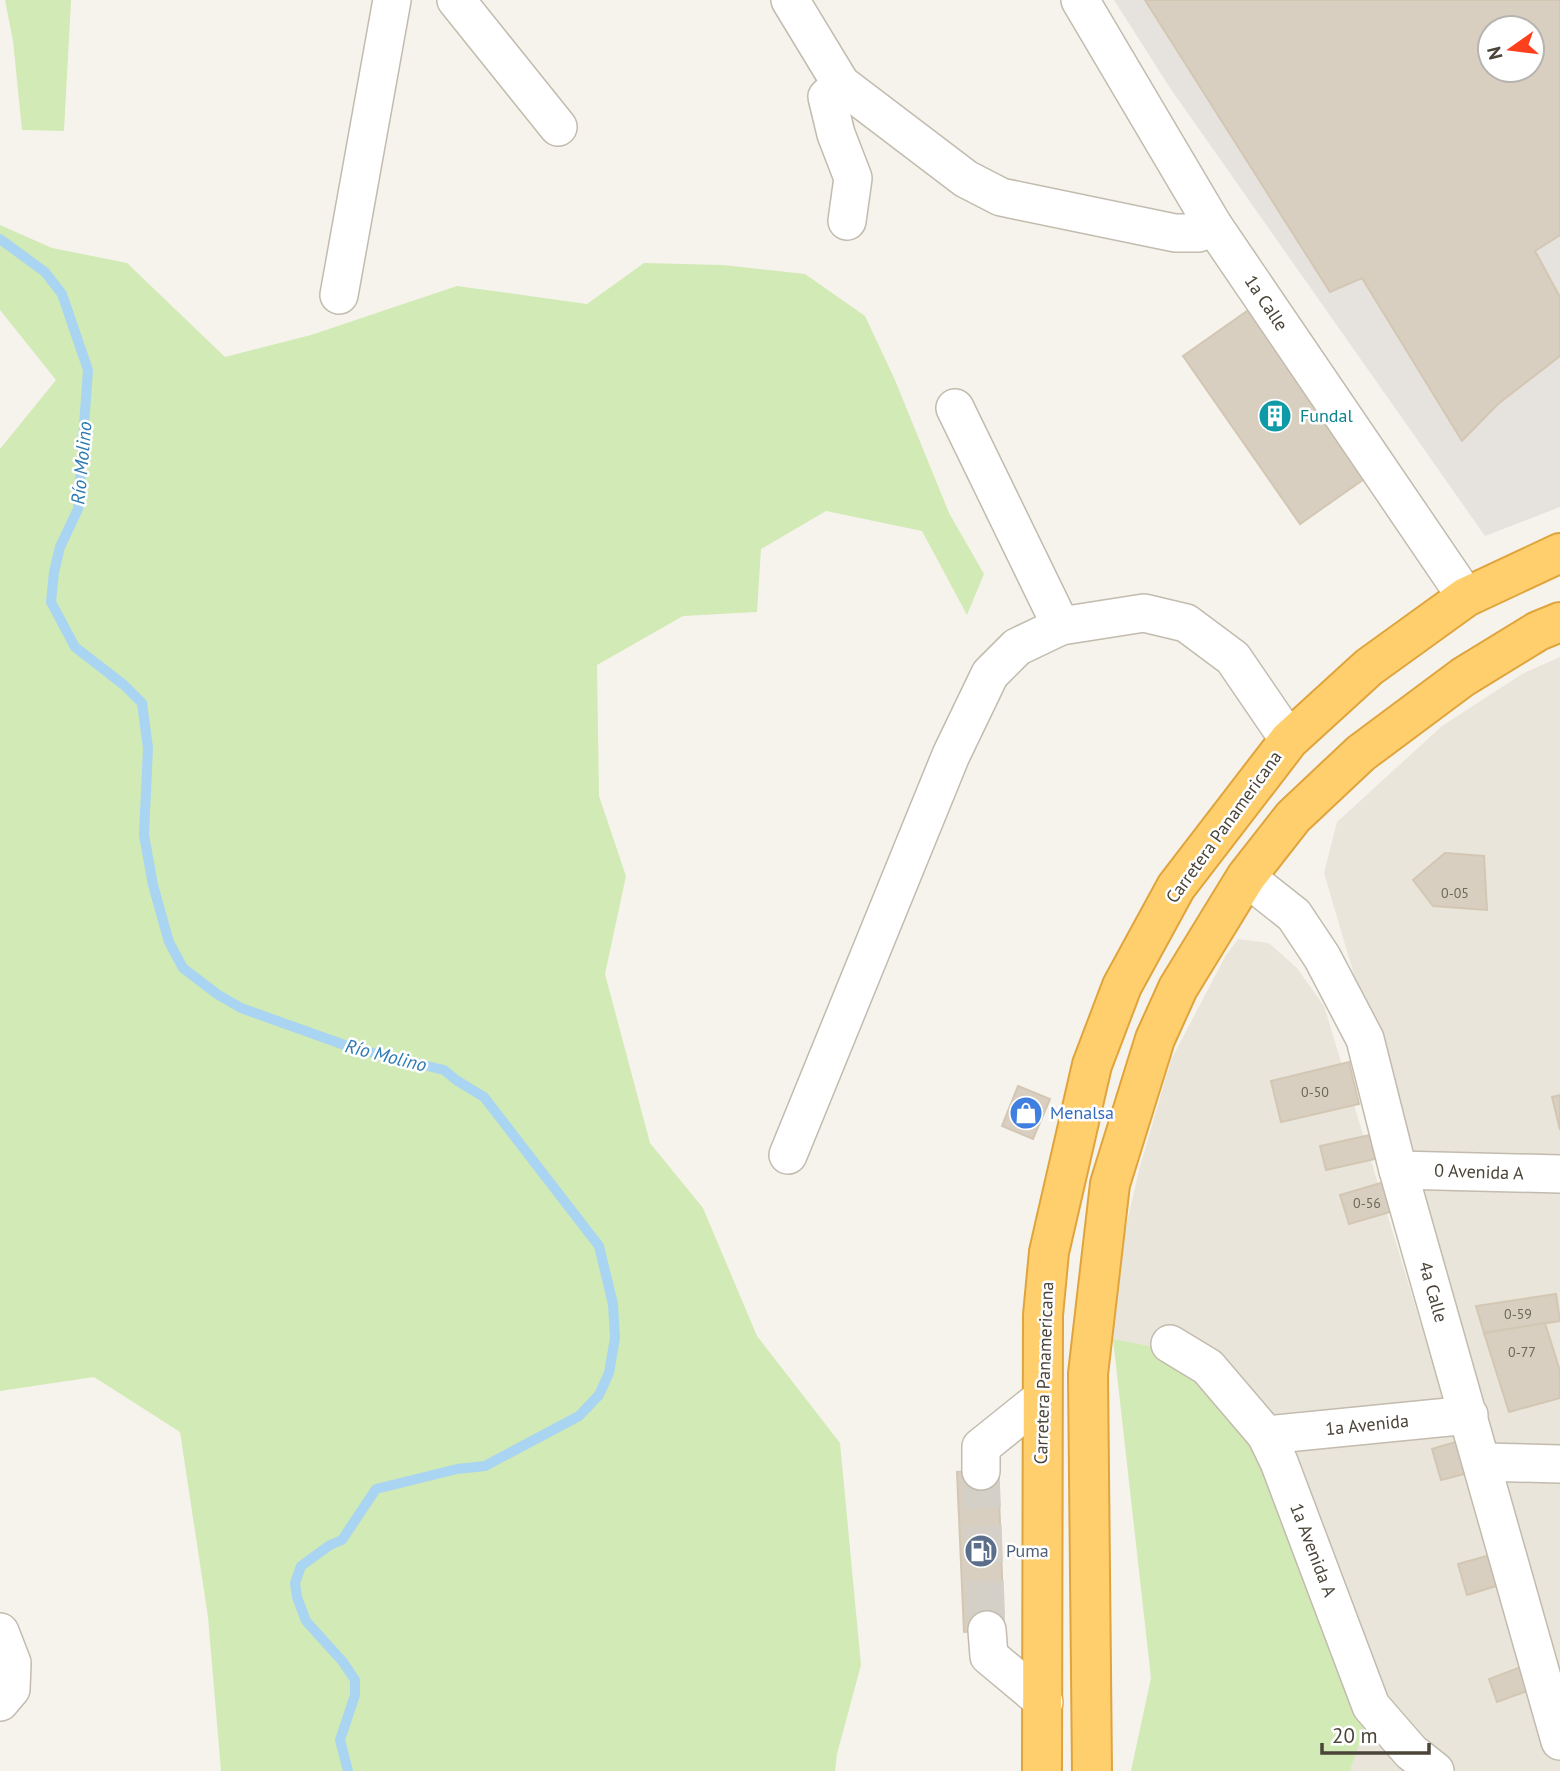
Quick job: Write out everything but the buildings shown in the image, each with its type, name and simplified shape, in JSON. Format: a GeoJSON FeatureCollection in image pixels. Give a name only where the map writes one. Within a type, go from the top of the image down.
{"type":"FeatureCollection","features":[{"type":"Feature","properties":{"kind":"highway","name":"Carretera Panamericana"},"geometry":{"type":"LineString","coordinates":[[1042,1771],[1043,1315],[1049,1252],[1092,1065],[1122,986],[1176,887],[1289,740],[1369,667],[1466,597],[1560,553]]}},
{"type":"Feature","properties":{"kind":"highway"},"geometry":{"type":"LineString","coordinates":[[1092,1771],[1088,1374],[1110,1184],[1155,1039],[1178,988],[1246,877],[1293,817],[1362,752],[1464,677],[1538,631],[1560,622]]}},
{"type":"Feature","properties":{"kind":"street"},"geometry":{"type":"LineString","coordinates":[[339,295],[392,0]]}},
{"type":"Feature","properties":{"kind":"street"},"geometry":{"type":"LineString","coordinates":[[456,0],[558,127]]}},
{"type":"Feature","properties":{"kind":"street"},"geometry":{"type":"LineString","coordinates":[[790,0],[841,84],[966,179],[1001,197],[1175,233],[1199,233],[1213,225]]}},
{"type":"Feature","properties":{"kind":"street","name":"1a Calle"},"geometry":{"type":"LineString","coordinates":[[1080,0],[1213,225],[1466,597]]}},
{"type":"Feature","properties":{"kind":"street"},"geometry":{"type":"LineString","coordinates":[[841,84],[827,97],[836,134],[853,178],[847,221]]}},
{"type":"Feature","properties":{"kind":"street"},"geometry":{"type":"LineString","coordinates":[[955,408],[1061,626]]}},
{"type":"Feature","properties":{"kind":"street"},"geometry":{"type":"LineString","coordinates":[[788,1155],[951,755],[990,674],[1017,648],[1061,626],[1144,613],[1186,623],[1233,658],[1289,740]]}},
{"type":"Feature","properties":{"kind":"street","name":"4a Calle"},"geometry":{"type":"LineString","coordinates":[[1246,877],[1294,915],[1328,968],[1364,1039],[1398,1170],[1560,1741]]}},
{"type":"Feature","properties":{"kind":"street","name":"0 Avenida A"},"geometry":{"type":"LineString","coordinates":[[1398,1170],[1560,1174]]}},
{"type":"Feature","properties":{"kind":"street","name":"1a Avenida A"},"geometry":{"type":"LineString","coordinates":[[1170,1345],[1208,1367],[1266,1435],[1279,1462],[1371,1706],[1411,1752],[1435,1771]]}},
{"type":"Feature","properties":{"kind":"street"},"geometry":{"type":"LineString","coordinates":[[981,1471],[981,1447],[1042,1398]]}},
{"type":"Feature","properties":{"kind":"street","name":"1a Avenida"},"geometry":{"type":"LineString","coordinates":[[1266,1435],[1469,1415]]}},
{"type":"Feature","properties":{"kind":"street"},"geometry":{"type":"LineString","coordinates":[[1482,1462],[1560,1464]]}},
{"type":"Feature","properties":{"kind":"street"},"geometry":{"type":"LineString","coordinates":[[987,1630],[989,1656],[1044,1702]]}},
{"type":"Feature","properties":{"kind":"street"},"geometry":{"type":"LineString","coordinates":[[0,1632],[12,1663],[11,1689],[0,1702]]}},
{"type":"Feature","properties":{"kind":"shaded area"},"geometry":{"type":"Polygon","coordinates":[[[1114,0],[1560,0],[1560,507],[1485,536],[1170,88],[1114,0]]]}},
{"type":"Feature","properties":{"kind":"shaded area"},"geometry":{"type":"Polygon","coordinates":[[[1560,657],[1560,1771],[1350,1771],[1371,1710],[1189,1353],[1113,1339],[1125,1231],[1139,1170],[1171,1060],[1226,955],[1238,939],[1269,943],[1297,968],[1324,1006],[1520,1651],[1550,1641],[1324,873],[1337,822],[1442,726],[1522,674],[1560,657]]]}},
{"type":"Feature","properties":{"kind":"green space"},"geometry":{"type":"Polygon","coordinates":[[[5,0],[71,0],[64,131],[22,130],[13,41],[5,0]]]}},
{"type":"Feature","properties":{"kind":"green space"},"geometry":{"type":"Polygon","coordinates":[[[0,225],[52,248],[127,263],[225,357],[311,335],[457,286],[587,304],[644,263],[723,265],[805,274],[865,316],[895,380],[949,513],[984,574],[967,615],[922,531],[826,511],[761,549],[757,612],[683,616],[597,665],[599,796],[626,876],[605,974],[650,1143],[703,1208],[757,1336],[840,1443],[861,1665],[837,1754],[835,1771],[221,1771],[208,1617],[180,1432],[94,1377],[0,1391],[0,449],[56,380],[0,310],[0,225]]]}},
{"type":"Feature","properties":{"kind":"green space"},"geometry":{"type":"Polygon","coordinates":[[[1113,1339],[1189,1353],[1252,1436],[1371,1710],[1350,1771],[1131,1771],[1151,1678],[1113,1339]]]}},
{"type":"Feature","properties":{"kind":"waterway","name":"Río Molino"},"geometry":{"type":"LineString","coordinates":[[0,239],[45,272],[62,294],[88,370],[78,509],[60,547],[51,602],[75,647],[124,685],[142,703],[148,748],[144,835],[153,885],[169,942],[183,968],[217,994],[241,1008],[353,1048],[444,1070],[484,1097],[599,1246],[613,1304],[615,1338],[609,1373],[599,1395],[579,1416],[485,1466],[457,1469],[376,1489],[342,1540],[330,1545],[301,1566],[295,1583],[306,1621],[343,1662],[355,1680],[355,1695],[340,1740],[348,1771]]}},
{"type":"Feature","properties":{"kind":"tunnel"},"geometry":{"type":"LineString","coordinates":[[981,1471],[987,1630]]}},
{"type":"Feature","properties":{"kind":"place","name":"Fundal"},"geometry":{"type":"Point","coordinates":[1275,416]}},
{"type":"Feature","properties":{"kind":"place","name":"Menalsa"},"geometry":{"type":"Point","coordinates":[1026,1113]}},
{"type":"Feature","properties":{"kind":"place","name":"Puma"},"geometry":{"type":"Point","coordinates":[981,1551]}}]}
